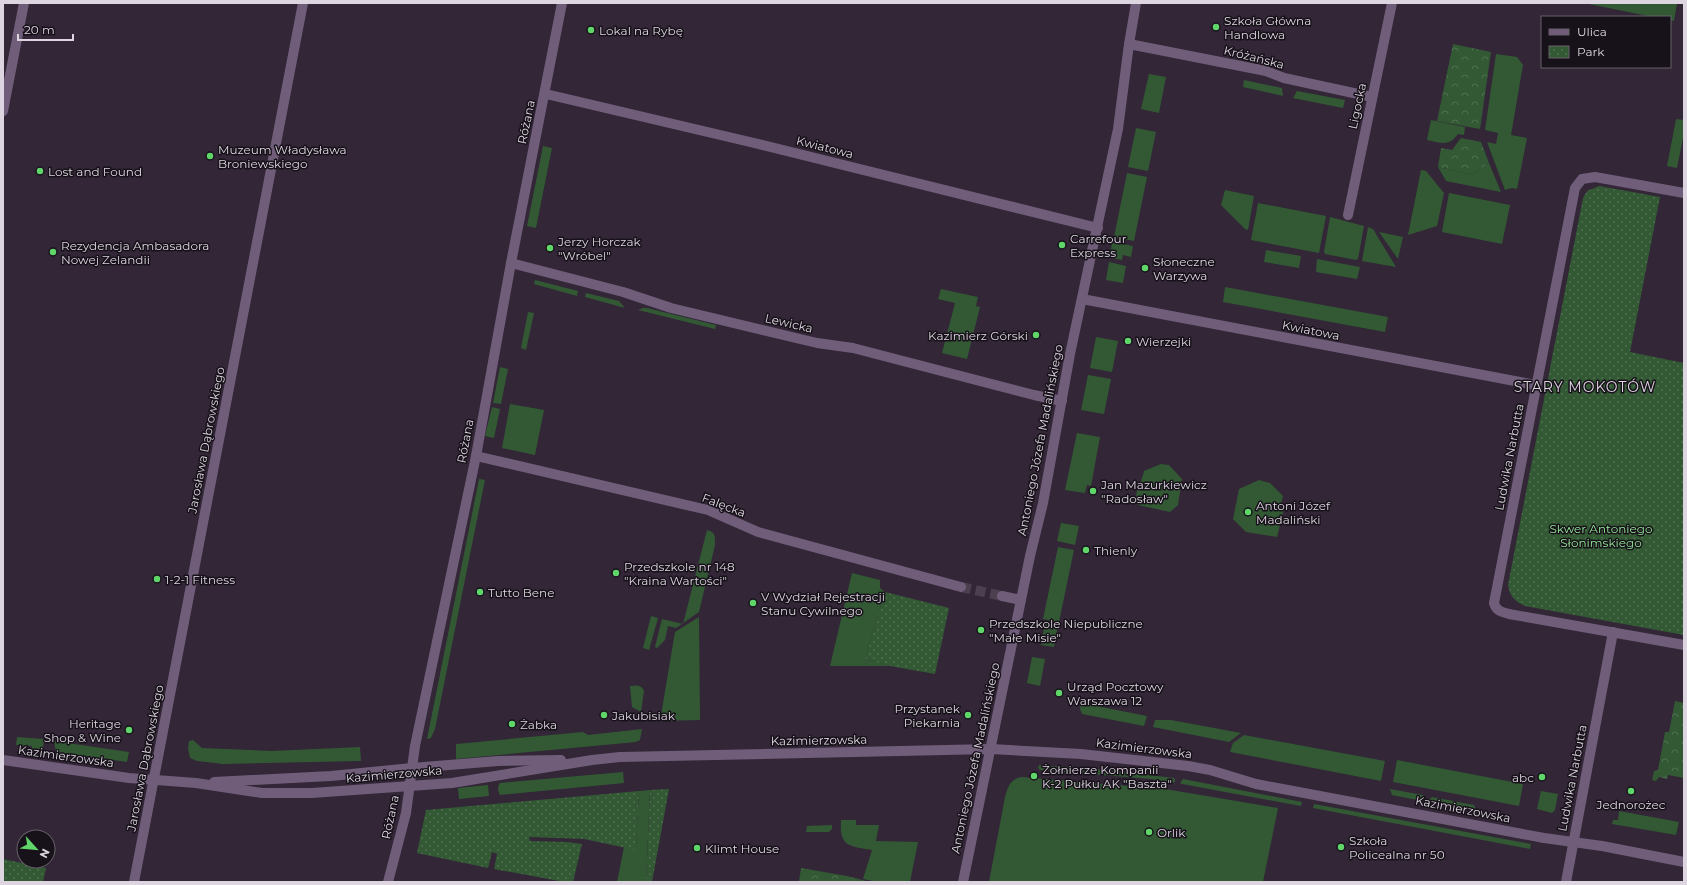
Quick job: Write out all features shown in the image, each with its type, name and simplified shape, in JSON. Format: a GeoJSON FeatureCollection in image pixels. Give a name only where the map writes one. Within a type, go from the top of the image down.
{"type":"FeatureCollection","features":[{"type":"Feature","properties":{"kind":"street"},"geometry":{"type":"LineString","coordinates":[[3,111],[24,3]]}},
{"type":"Feature","properties":{"kind":"street","name":"Jarosława Dąbrowskiego"},"geometry":{"type":"LineString","coordinates":[[134,882],[303,3]]}},
{"type":"Feature","properties":{"kind":"street","name":"Różana"},"geometry":{"type":"LineString","coordinates":[[388,882],[406,813],[412,768],[476,456],[511,263],[546,94],[562,3]]}},
{"type":"Feature","properties":{"kind":"street","name":"Antoniego Józefa Madalińskiego"},"geometry":{"type":"LineString","coordinates":[[963,882],[992,749],[1021,600],[1043,503],[1082,299],[1118,129],[1136,3]]}},
{"type":"Feature","properties":{"kind":"street","name":"Ligocka"},"geometry":{"type":"LineString","coordinates":[[1348,215],[1392,3]]}},
{"type":"Feature","properties":{"kind":"street","name":"Króżańska"},"geometry":{"type":"LineString","coordinates":[[1129,44],[1266,71],[1284,78],[1372,97]]}},
{"type":"Feature","properties":{"kind":"street","name":"Kwiatowa"},"geometry":{"type":"LineString","coordinates":[[546,94],[750,142],[1098,228]]}},
{"type":"Feature","properties":{"kind":"street","name":"Ludwika Narbutta"},"geometry":{"type":"LineString","coordinates":[[1684,193],[1595,177],[1582,179],[1574,188],[1494,603],[1498,610],[1509,614],[1684,645]]}},
{"type":"Feature","properties":{"kind":"street","name":"Lewicka"},"geometry":{"type":"LineString","coordinates":[[511,263],[623,292],[671,308],[817,343],[853,348],[1062,401]]}},
{"type":"Feature","properties":{"kind":"street","name":"Kwiatowa"},"geometry":{"type":"LineString","coordinates":[[1082,299],[1536,385]]}},
{"type":"Feature","properties":{"kind":"street","name":"Falęcka"},"geometry":{"type":"LineString","coordinates":[[476,456],[708,510],[758,532],[961,587]]}},
{"type":"Feature","properties":{"kind":"street"},"geometry":{"type":"LineString","coordinates":[[1002,596],[1021,600]]}},
{"type":"Feature","properties":{"kind":"street","name":"Ludwika Narbutta"},"geometry":{"type":"LineString","coordinates":[[1566,882],[1613,632]]}},
{"type":"Feature","properties":{"kind":"street","name":"Kazimierzowska"},"geometry":{"type":"LineString","coordinates":[[3,760],[154,781],[196,783],[331,776],[498,761],[592,760],[648,756],[992,749],[1081,754],[1188,766],[1210,770],[1256,784],[1684,862]]}},
{"type":"Feature","properties":{"kind":"street","name":"Kazimierzowska"},"geometry":{"type":"LineString","coordinates":[[196,783],[262,794],[312,793],[452,783],[592,760]]}},
{"type":"Feature","properties":{"kind":"green space"},"geometry":{"type":"Polygon","coordinates":[[[1584,3],[1677,3],[1674,21],[1671,20],[1671,16],[1648,16],[1584,3]]]}},
{"type":"Feature","properties":{"kind":"green space"},"geometry":{"type":"Polygon","coordinates":[[[1453,44],[1491,52],[1480,129],[1437,121],[1453,44]]]}},
{"type":"Feature","properties":{"kind":"green space"},"geometry":{"type":"Polygon","coordinates":[[[1496,54],[1517,57],[1523,65],[1511,135],[1527,138],[1517,189],[1512,188],[1505,190],[1487,142],[1496,144],[1498,133],[1485,130],[1496,54]]]}},
{"type":"Feature","properties":{"kind":"green space"},"geometry":{"type":"Polygon","coordinates":[[[1149,74],[1166,77],[1159,113],[1141,109],[1149,74]]]}},
{"type":"Feature","properties":{"kind":"green space"},"geometry":{"type":"Polygon","coordinates":[[[1244,80],[1282,88],[1283,96],[1243,87],[1244,80]]]}},
{"type":"Feature","properties":{"kind":"green space"},"geometry":{"type":"Polygon","coordinates":[[[1297,91],[1345,100],[1343,108],[1293,98],[1297,91]]]}},
{"type":"Feature","properties":{"kind":"green space"},"geometry":{"type":"Polygon","coordinates":[[[1676,119],[1684,120],[1684,133],[1677,168],[1667,166],[1676,119]]]}},
{"type":"Feature","properties":{"kind":"green space"},"geometry":{"type":"Polygon","coordinates":[[[1431,120],[1465,127],[1464,135],[1458,134],[1451,141],[1444,143],[1427,140],[1431,120]]]}},
{"type":"Feature","properties":{"kind":"green space"},"geometry":{"type":"Polygon","coordinates":[[[1136,128],[1156,132],[1148,171],[1128,167],[1136,128]]]}},
{"type":"Feature","properties":{"kind":"green space"},"geometry":{"type":"Polygon","coordinates":[[[1461,138],[1481,142],[1489,163],[1472,175],[1438,167],[1441,148],[1452,150],[1461,138]]]}},
{"type":"Feature","properties":{"kind":"green space"},"geometry":{"type":"Polygon","coordinates":[[[543,146],[552,148],[536,228],[527,226],[543,146]]]}},
{"type":"Feature","properties":{"kind":"green space"},"geometry":{"type":"Polygon","coordinates":[[[1489,163],[1501,192],[1446,181],[1438,167],[1472,175],[1489,163]]]}},
{"type":"Feature","properties":{"kind":"green space"},"geometry":{"type":"Polygon","coordinates":[[[1421,170],[1426,171],[1444,193],[1437,226],[1408,235],[1421,170]]]}},
{"type":"Feature","properties":{"kind":"green space"},"geometry":{"type":"Polygon","coordinates":[[[1127,173],[1147,177],[1134,241],[1114,237],[1127,173]]]}},
{"type":"Feature","properties":{"kind":"green space","name":"Skwer Antoniego Słonimskiego"},"geometry":{"type":"Polygon","coordinates":[[[1599,186],[1660,197],[1630,352],[1684,363],[1684,635],[1525,606],[1513,598],[1508,585],[1583,198],[1587,191],[1599,186]]]}},
{"type":"Feature","properties":{"kind":"green space"},"geometry":{"type":"Polygon","coordinates":[[[1225,190],[1254,196],[1248,230],[1245,229],[1221,205],[1225,190]]]}},
{"type":"Feature","properties":{"kind":"green space"},"geometry":{"type":"Polygon","coordinates":[[[1449,193],[1510,205],[1502,244],[1442,232],[1449,193]]]}},
{"type":"Feature","properties":{"kind":"green space"},"geometry":{"type":"Polygon","coordinates":[[[1258,203],[1326,216],[1319,253],[1251,240],[1258,203]]]}},
{"type":"Feature","properties":{"kind":"green space"},"geometry":{"type":"Polygon","coordinates":[[[1330,217],[1364,226],[1358,259],[1356,260],[1325,254],[1324,252],[1330,217]]]}},
{"type":"Feature","properties":{"kind":"green space"},"geometry":{"type":"Polygon","coordinates":[[[1368,227],[1373,229],[1396,267],[1362,261],[1368,227]]]}},
{"type":"Feature","properties":{"kind":"green space"},"geometry":{"type":"Polygon","coordinates":[[[1379,232],[1403,237],[1398,259],[1379,232]]]}},
{"type":"Feature","properties":{"kind":"green space"},"geometry":{"type":"Polygon","coordinates":[[[1112,242],[1133,246],[1131,257],[1123,255],[1122,260],[1110,258],[1112,242]]]}},
{"type":"Feature","properties":{"kind":"green space"},"geometry":{"type":"Polygon","coordinates":[[[1266,250],[1301,256],[1299,268],[1264,262],[1266,250]]]}},
{"type":"Feature","properties":{"kind":"green space"},"geometry":{"type":"Polygon","coordinates":[[[1317,259],[1360,267],[1357,279],[1316,272],[1317,259]]]}},
{"type":"Feature","properties":{"kind":"green space"},"geometry":{"type":"Polygon","coordinates":[[[1109,262],[1126,266],[1123,283],[1106,280],[1109,262]]]}},
{"type":"Feature","properties":{"kind":"green space"},"geometry":{"type":"Polygon","coordinates":[[[535,280],[578,291],[577,296],[534,284],[535,280]]]}},
{"type":"Feature","properties":{"kind":"green space"},"geometry":{"type":"Polygon","coordinates":[[[1225,287],[1388,317],[1385,332],[1223,302],[1225,287]]]}},
{"type":"Feature","properties":{"kind":"green space"},"geometry":{"type":"Polygon","coordinates":[[[941,289],[978,297],[976,306],[980,307],[967,359],[942,353],[955,303],[938,299],[941,289]]]}},
{"type":"Feature","properties":{"kind":"green space"},"geometry":{"type":"Polygon","coordinates":[[[586,293],[619,301],[625,308],[585,297],[586,293]]]}},
{"type":"Feature","properties":{"kind":"green space"},"geometry":{"type":"Polygon","coordinates":[[[643,308],[716,325],[715,329],[638,310],[643,308]]]}},
{"type":"Feature","properties":{"kind":"green space"},"geometry":{"type":"Polygon","coordinates":[[[528,312],[534,313],[526,350],[521,348],[528,312]]]}},
{"type":"Feature","properties":{"kind":"green space"},"geometry":{"type":"Polygon","coordinates":[[[1096,337],[1118,341],[1112,372],[1090,368],[1096,337]]]}},
{"type":"Feature","properties":{"kind":"green space"},"geometry":{"type":"Polygon","coordinates":[[[500,367],[508,369],[501,404],[493,403],[500,367]]]}},
{"type":"Feature","properties":{"kind":"green space"},"geometry":{"type":"Polygon","coordinates":[[[1088,375],[1111,379],[1104,414],[1081,410],[1088,375]]]}},
{"type":"Feature","properties":{"kind":"green space"},"geometry":{"type":"Polygon","coordinates":[[[510,404],[544,410],[535,455],[502,448],[510,404]]]}},
{"type":"Feature","properties":{"kind":"green space"},"geometry":{"type":"Polygon","coordinates":[[[492,407],[500,409],[494,438],[485,436],[492,407]]]}},
{"type":"Feature","properties":{"kind":"green space"},"geometry":{"type":"Polygon","coordinates":[[[1077,433],[1100,437],[1091,486],[1087,485],[1085,493],[1065,490],[1077,433]]]}},
{"type":"Feature","properties":{"kind":"green space"},"geometry":{"type":"Polygon","coordinates":[[[1161,464],[1169,465],[1182,479],[1178,505],[1170,512],[1138,505],[1136,501],[1137,492],[1144,471],[1161,464]]]}},
{"type":"Feature","properties":{"kind":"green space"},"geometry":{"type":"Polygon","coordinates":[[[479,479],[485,480],[435,729],[431,738],[427,739],[479,479]]]}},
{"type":"Feature","properties":{"kind":"green space"},"geometry":{"type":"Polygon","coordinates":[[[1259,480],[1270,483],[1283,496],[1280,508],[1284,509],[1277,537],[1246,532],[1233,519],[1239,489],[1259,480]]]}},
{"type":"Feature","properties":{"kind":"green space"},"geometry":{"type":"Polygon","coordinates":[[[1061,523],[1079,526],[1075,545],[1057,541],[1061,523]]]}},
{"type":"Feature","properties":{"kind":"green space"},"geometry":{"type":"Polygon","coordinates":[[[707,530],[712,532],[715,537],[715,545],[699,612],[683,623],[707,530]]]}},
{"type":"Feature","properties":{"kind":"green space"},"geometry":{"type":"Polygon","coordinates":[[[1058,547],[1074,550],[1059,622],[1043,619],[1058,547]]]}},
{"type":"Feature","properties":{"kind":"green space"},"geometry":{"type":"Polygon","coordinates":[[[852,573],[880,580],[880,588],[885,592],[865,659],[890,666],[830,666],[852,573]]]}},
{"type":"Feature","properties":{"kind":"green space"},"geometry":{"type":"Polygon","coordinates":[[[885,592],[949,608],[935,674],[890,666],[865,659],[885,592]]]}},
{"type":"Feature","properties":{"kind":"green space"},"geometry":{"type":"Polygon","coordinates":[[[651,616],[658,618],[649,650],[643,648],[651,616]]]}},
{"type":"Feature","properties":{"kind":"green space"},"geometry":{"type":"Polygon","coordinates":[[[699,617],[700,720],[660,721],[675,632],[699,617]]]}},
{"type":"Feature","properties":{"kind":"green space"},"geometry":{"type":"Polygon","coordinates":[[[662,619],[682,624],[676,628],[668,626],[665,640],[657,648],[655,647],[662,619]]]}},
{"type":"Feature","properties":{"kind":"green space"},"geometry":{"type":"Polygon","coordinates":[[[1043,622],[1058,625],[1054,647],[1041,645],[1044,628],[1042,627],[1043,622]]]}},
{"type":"Feature","properties":{"kind":"green space"},"geometry":{"type":"Polygon","coordinates":[[[1032,657],[1045,659],[1040,686],[1027,683],[1032,657]]]}},
{"type":"Feature","properties":{"kind":"green space"},"geometry":{"type":"Polygon","coordinates":[[[630,686],[638,686],[644,691],[641,712],[632,707],[630,686]]]}},
{"type":"Feature","properties":{"kind":"green space"},"geometry":{"type":"Polygon","coordinates":[[[1675,701],[1684,703],[1684,778],[1668,775],[1667,779],[1659,777],[1656,781],[1652,780],[1654,771],[1658,770],[1665,732],[1669,732],[1675,701]]]}},
{"type":"Feature","properties":{"kind":"green space"},"geometry":{"type":"Polygon","coordinates":[[[1081,703],[1147,716],[1144,726],[1082,714],[1080,709],[1081,703]]]}},
{"type":"Feature","properties":{"kind":"green space"},"geometry":{"type":"Polygon","coordinates":[[[1155,720],[1171,720],[1241,733],[1229,742],[1153,727],[1155,720]]]}},
{"type":"Feature","properties":{"kind":"green space"},"geometry":{"type":"Polygon","coordinates":[[[642,729],[640,740],[636,742],[456,759],[456,744],[583,732],[588,735],[642,729]]]}},
{"type":"Feature","properties":{"kind":"green space"},"geometry":{"type":"Polygon","coordinates":[[[1244,735],[1385,761],[1381,781],[1230,752],[1233,743],[1244,735]]]}},
{"type":"Feature","properties":{"kind":"green space"},"geometry":{"type":"Polygon","coordinates":[[[17,737],[44,739],[43,750],[32,749],[32,746],[16,745],[17,737]]]}},
{"type":"Feature","properties":{"kind":"green space"},"geometry":{"type":"Polygon","coordinates":[[[193,740],[202,748],[272,751],[360,747],[361,761],[223,764],[197,761],[190,758],[188,748],[189,741],[193,740]]]}},
{"type":"Feature","properties":{"kind":"green space"},"geometry":{"type":"Polygon","coordinates":[[[54,741],[129,752],[127,762],[56,752],[54,741]]]}},
{"type":"Feature","properties":{"kind":"green space"},"geometry":{"type":"Polygon","coordinates":[[[1397,760],[1523,784],[1519,806],[1393,782],[1397,760]]]}},
{"type":"Feature","properties":{"kind":"green space"},"geometry":{"type":"Polygon","coordinates":[[[1039,765],[1096,769],[1174,778],[1175,782],[1172,783],[1151,779],[1040,770],[1038,768],[1039,765]]]}},
{"type":"Feature","properties":{"kind":"green space"},"geometry":{"type":"Polygon","coordinates":[[[623,772],[624,783],[500,795],[498,790],[500,783],[623,772]]]}},
{"type":"Feature","properties":{"kind":"green space","name":"Orlik"},"geometry":{"type":"Polygon","coordinates":[[[1021,777],[1165,789],[1278,808],[1263,882],[989,882],[1006,793],[1012,782],[1021,777]]]}},
{"type":"Feature","properties":{"kind":"green space"},"geometry":{"type":"Polygon","coordinates":[[[1183,779],[1302,802],[1301,806],[1182,784],[1180,783],[1183,779]]]}},
{"type":"Feature","properties":{"kind":"green space"},"geometry":{"type":"Polygon","coordinates":[[[488,785],[489,796],[459,799],[458,788],[488,785]]]}},
{"type":"Feature","properties":{"kind":"green space"},"geometry":{"type":"Polygon","coordinates":[[[669,789],[652,882],[646,882],[650,790],[669,789]]]}},
{"type":"Feature","properties":{"kind":"green space"},"geometry":{"type":"Polygon","coordinates":[[[1390,789],[1423,795],[1424,799],[1422,801],[1392,795],[1390,789]]]}},
{"type":"Feature","properties":{"kind":"green space"},"geometry":{"type":"Polygon","coordinates":[[[650,790],[646,882],[617,882],[624,847],[636,849],[639,791],[650,790]]]}},
{"type":"Feature","properties":{"kind":"green space"},"geometry":{"type":"Polygon","coordinates":[[[639,791],[636,850],[584,839],[529,837],[530,841],[582,844],[573,882],[565,882],[494,869],[497,854],[492,852],[488,868],[417,853],[426,810],[639,791]]]}},
{"type":"Feature","properties":{"kind":"green space"},"geometry":{"type":"Polygon","coordinates":[[[1541,791],[1558,794],[1555,810],[1552,813],[1537,809],[1541,791]]]}},
{"type":"Feature","properties":{"kind":"green space"},"geometry":{"type":"Polygon","coordinates":[[[1432,797],[1474,805],[1475,810],[1428,801],[1432,797]]]}},
{"type":"Feature","properties":{"kind":"green space"},"geometry":{"type":"Polygon","coordinates":[[[1314,804],[1531,844],[1530,849],[1313,808],[1314,804]]]}},
{"type":"Feature","properties":{"kind":"green space"},"geometry":{"type":"Polygon","coordinates":[[[1619,811],[1679,822],[1676,835],[1612,824],[1613,820],[1618,820],[1619,811]]]}},
{"type":"Feature","properties":{"kind":"green space"},"geometry":{"type":"Polygon","coordinates":[[[841,820],[856,820],[856,825],[879,825],[876,841],[918,842],[910,882],[877,882],[863,879],[872,850],[847,844],[842,836],[841,820]]]}},
{"type":"Feature","properties":{"kind":"green space"},"geometry":{"type":"Polygon","coordinates":[[[832,825],[832,829],[829,832],[806,832],[807,826],[832,825]]]}},
{"type":"Feature","properties":{"kind":"green space"},"geometry":{"type":"Polygon","coordinates":[[[3,859],[16,862],[16,869],[46,869],[43,882],[3,882],[3,859]]]}},
{"type":"Feature","properties":{"kind":"green space"},"geometry":{"type":"Polygon","coordinates":[[[801,868],[847,876],[870,882],[799,882],[801,868]]]}},
{"type":"Feature","properties":{"kind":"tunnel"},"geometry":{"type":"LineString","coordinates":[[961,587],[1002,596]]}},
{"type":"Feature","properties":{"kind":"place","name":"Szkoła Główna Handlowa"},"geometry":{"type":"Point","coordinates":[1216,27]}},
{"type":"Feature","properties":{"kind":"place","name":"Lokal na Rybę"},"geometry":{"type":"Point","coordinates":[591,30]}},
{"type":"Feature","properties":{"kind":"place","name":"Muzeum Władysława Broniewskiego"},"geometry":{"type":"Point","coordinates":[210,156]}},
{"type":"Feature","properties":{"kind":"place","name":"Lost and Found"},"geometry":{"type":"Point","coordinates":[40,171]}},
{"type":"Feature","properties":{"kind":"place","name":"Carrefour Express"},"geometry":{"type":"Point","coordinates":[1062,245]}},
{"type":"Feature","properties":{"kind":"place","name":"Jerzy Horczak \"Wróbel\""},"geometry":{"type":"Point","coordinates":[550,248]}},
{"type":"Feature","properties":{"kind":"place","name":"Rezydencja Ambasadora Nowej Zelandii"},"geometry":{"type":"Point","coordinates":[53,252]}},
{"type":"Feature","properties":{"kind":"place","name":"Słoneczne Warzywa"},"geometry":{"type":"Point","coordinates":[1145,268]}},
{"type":"Feature","properties":{"kind":"place","name":"Kazimierz Górski"},"geometry":{"type":"Point","coordinates":[1036,335]}},
{"type":"Feature","properties":{"kind":"place","name":"Wierzejki"},"geometry":{"type":"Point","coordinates":[1128,341]}},
{"type":"Feature","properties":{"kind":"place","name":"Jan Mazurkiewicz \"Radosław\""},"geometry":{"type":"Point","coordinates":[1093,491]}},
{"type":"Feature","properties":{"kind":"place","name":"Antoni Józef Madaliński"},"geometry":{"type":"Point","coordinates":[1248,512]}},
{"type":"Feature","properties":{"kind":"place","name":"Thienly"},"geometry":{"type":"Point","coordinates":[1086,550]}},
{"type":"Feature","properties":{"kind":"place","name":"Przedszkole nr 148 \"Kraina Wartości\""},"geometry":{"type":"Point","coordinates":[616,573]}},
{"type":"Feature","properties":{"kind":"place","name":"1-2-1 Fitness"},"geometry":{"type":"Point","coordinates":[157,579]}},
{"type":"Feature","properties":{"kind":"place","name":"Tutto Bene"},"geometry":{"type":"Point","coordinates":[480,592]}},
{"type":"Feature","properties":{"kind":"place","name":"V Wydział Rejestracji Stanu Cywilnego"},"geometry":{"type":"Point","coordinates":[753,603]}},
{"type":"Feature","properties":{"kind":"place","name":"Przedszkole Niepubliczne \"Małe Misie\""},"geometry":{"type":"Point","coordinates":[981,630]}},
{"type":"Feature","properties":{"kind":"place","name":"Urząd Pocztowy Warszawa 12"},"geometry":{"type":"Point","coordinates":[1059,693]}},
{"type":"Feature","properties":{"kind":"place","name":"Jakubisiak"},"geometry":{"type":"Point","coordinates":[604,715]}},
{"type":"Feature","properties":{"kind":"place","name":"Przystanek Piekarnia"},"geometry":{"type":"Point","coordinates":[968,715]}},
{"type":"Feature","properties":{"kind":"place","name":"Żabka"},"geometry":{"type":"Point","coordinates":[512,724]}},
{"type":"Feature","properties":{"kind":"place","name":"Heritage Shop & Wine"},"geometry":{"type":"Point","coordinates":[129,730]}},
{"type":"Feature","properties":{"kind":"place","name":"Żołnierze Kompanii K-2 Pułku AK \"Baszta\""},"geometry":{"type":"Point","coordinates":[1034,776]}},
{"type":"Feature","properties":{"kind":"place","name":"abc"},"geometry":{"type":"Point","coordinates":[1542,777]}},
{"type":"Feature","properties":{"kind":"place","name":"Jednorożec"},"geometry":{"type":"Point","coordinates":[1631,791]}},
{"type":"Feature","properties":{"kind":"place","name":"Orlik"},"geometry":{"type":"Point","coordinates":[1149,832]}},
{"type":"Feature","properties":{"kind":"place","name":"Szkoła Policealna nr 50"},"geometry":{"type":"Point","coordinates":[1341,847]}},
{"type":"Feature","properties":{"kind":"place","name":"Klimt House"},"geometry":{"type":"Point","coordinates":[697,848]}},
{"type":"Feature","properties":{"kind":"district","name":"STARY MOKOTÓW"},"geometry":{"type":"Point","coordinates":[1585,387]}}]}
